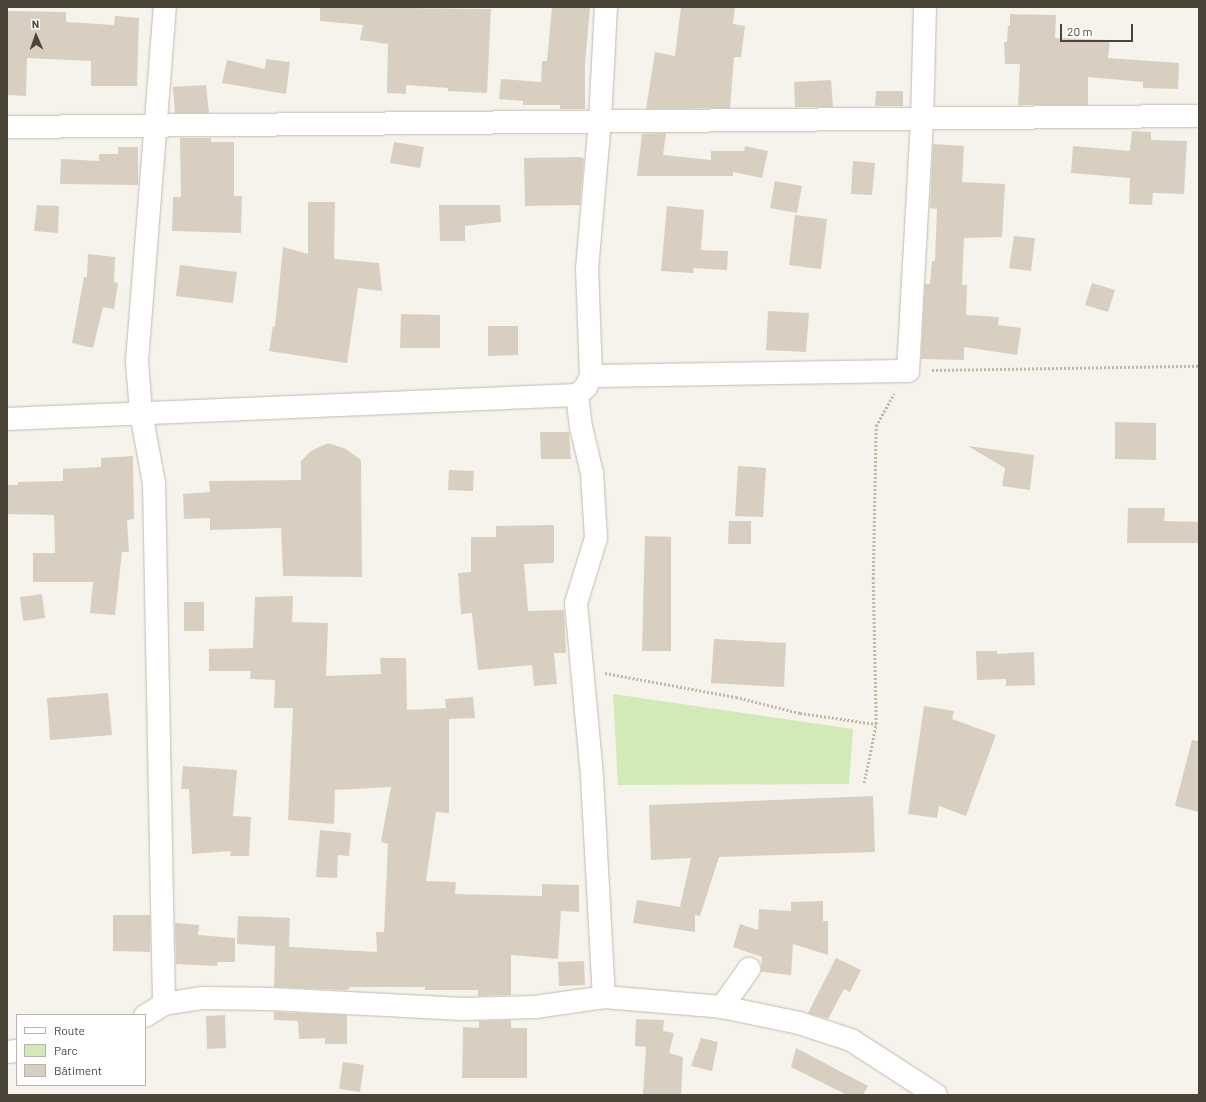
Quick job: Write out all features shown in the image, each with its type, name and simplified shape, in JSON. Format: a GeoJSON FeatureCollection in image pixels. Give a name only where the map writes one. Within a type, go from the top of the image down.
{"type":"FeatureCollection","features":[{"type":"Feature","properties":{"kind":"street"},"geometry":{"type":"LineString","coordinates":[[164,1004],[156,708],[154,496],[150,451],[141,413],[137,360],[157,126],[165,7]]}},
{"type":"Feature","properties":{"kind":"street"},"geometry":{"type":"LineString","coordinates":[[7,419],[577,395],[586,387],[591,376],[587,269],[600,121],[606,7]]}},
{"type":"Feature","properties":{"kind":"street"},"geometry":{"type":"LineString","coordinates":[[591,376],[908,371],[922,121],[926,7]]}},
{"type":"Feature","properties":{"kind":"street"},"geometry":{"type":"LineString","coordinates":[[7,127],[600,121],[922,121],[1199,116]]}},
{"type":"Feature","properties":{"kind":"street"},"geometry":{"type":"LineString","coordinates":[[577,395],[580,426],[592,473],[596,538],[576,603],[584,669],[604,997]]}},
{"type":"Feature","properties":{"kind":"street"},"geometry":{"type":"LineString","coordinates":[[722,1007],[749,969]]}},
{"type":"Feature","properties":{"kind":"street"},"geometry":{"type":"LineString","coordinates":[[146,1015],[164,1004],[203,998],[271,999],[413,1009],[463,1009],[535,1007],[604,997],[722,1007],[823,1029],[851,1040],[936,1095]]}},
{"type":"Feature","properties":{"kind":"path"},"geometry":{"type":"LineString","coordinates":[[864,783],[876,724],[873,579],[876,426],[908,371],[1199,366]]}},
{"type":"Feature","properties":{"kind":"path"},"geometry":{"type":"LineString","coordinates":[[584,669],[736,697],[800,713],[876,724]]}},
{"type":"Feature","properties":{"kind":"green space"},"geometry":{"type":"Polygon","coordinates":[[[613,694],[853,729],[849,784],[618,785],[613,694]]]}},
{"type":"Feature","properties":{"kind":"building"},"geometry":{"type":"Polygon","coordinates":[[[320,7],[491,9],[487,93],[448,91],[448,88],[406,85],[406,94],[387,93],[388,44],[360,40],[363,25],[320,21],[320,7]]]}},
{"type":"Feature","properties":{"kind":"building"},"geometry":{"type":"Polygon","coordinates":[[[552,7],[590,7],[585,65],[585,109],[560,109],[560,105],[523,105],[523,101],[499,99],[501,79],[541,82],[542,61],[547,61],[552,7]]]}},
{"type":"Feature","properties":{"kind":"building"},"geometry":{"type":"Polygon","coordinates":[[[681,7],[735,7],[733,24],[745,26],[741,57],[734,57],[730,108],[646,109],[655,52],[675,56],[681,7]]]}},
{"type":"Feature","properties":{"kind":"building"},"geometry":{"type":"Polygon","coordinates":[[[7,11],[66,12],[66,22],[114,25],[115,16],[139,18],[137,86],[91,86],[91,61],[27,58],[26,96],[7,95],[7,11]]]}},
{"type":"Feature","properties":{"kind":"building"},"geometry":{"type":"Polygon","coordinates":[[[1010,14],[1056,15],[1055,38],[1110,40],[1108,58],[1179,63],[1178,89],[1143,88],[1143,82],[1088,77],[1088,105],[1018,105],[1020,64],[1005,64],[1004,42],[1007,42],[1008,26],[1010,26],[1010,14]]]}},
{"type":"Feature","properties":{"kind":"building"},"geometry":{"type":"Polygon","coordinates":[[[266,59],[290,62],[286,94],[222,83],[227,60],[265,69],[266,59]]]}},
{"type":"Feature","properties":{"kind":"building"},"geometry":{"type":"Polygon","coordinates":[[[831,80],[833,107],[795,107],[794,82],[831,80]]]}},
{"type":"Feature","properties":{"kind":"building"},"geometry":{"type":"Polygon","coordinates":[[[206,85],[209,113],[175,113],[173,87],[206,85]]]}},
{"type":"Feature","properties":{"kind":"building"},"geometry":{"type":"Polygon","coordinates":[[[876,91],[903,91],[903,106],[875,106],[876,91]]]}},
{"type":"Feature","properties":{"kind":"building"},"geometry":{"type":"Polygon","coordinates":[[[1132,131],[1151,132],[1151,140],[1187,141],[1184,194],[1153,193],[1152,205],[1129,204],[1130,178],[1071,173],[1073,146],[1130,151],[1132,131]]]}},
{"type":"Feature","properties":{"kind":"building"},"geometry":{"type":"Polygon","coordinates":[[[666,133],[663,155],[711,160],[711,151],[744,151],[745,146],[768,151],[762,178],[733,172],[733,176],[637,176],[642,134],[666,133]]]}},
{"type":"Feature","properties":{"kind":"building"},"geometry":{"type":"Polygon","coordinates":[[[180,138],[211,138],[211,142],[234,142],[234,196],[242,196],[241,233],[172,231],[173,197],[181,197],[180,138]]]}},
{"type":"Feature","properties":{"kind":"building"},"geometry":{"type":"Polygon","coordinates":[[[394,142],[424,147],[420,168],[390,163],[394,142]]]}},
{"type":"Feature","properties":{"kind":"building"},"geometry":{"type":"Polygon","coordinates":[[[933,144],[964,146],[962,182],[1005,184],[1002,237],[964,238],[962,285],[967,285],[966,315],[999,317],[998,325],[1021,328],[1017,355],[964,347],[964,360],[921,359],[925,284],[930,284],[932,261],[935,261],[937,209],[930,208],[933,144]]]}},
{"type":"Feature","properties":{"kind":"building"},"geometry":{"type":"Polygon","coordinates":[[[118,147],[138,147],[138,185],[60,184],[61,159],[99,161],[99,154],[118,154],[118,147]]]}},
{"type":"Feature","properties":{"kind":"building"},"geometry":{"type":"Polygon","coordinates":[[[580,157],[584,159],[580,205],[525,206],[524,158],[580,157]]]}},
{"type":"Feature","properties":{"kind":"building"},"geometry":{"type":"Polygon","coordinates":[[[853,161],[875,163],[872,195],[851,194],[853,161]]]}},
{"type":"Feature","properties":{"kind":"building"},"geometry":{"type":"Polygon","coordinates":[[[775,181],[802,186],[797,213],[770,208],[775,181]]]}},
{"type":"Feature","properties":{"kind":"building"},"geometry":{"type":"Polygon","coordinates":[[[308,202],[335,202],[334,259],[379,263],[382,291],[358,288],[347,363],[269,351],[273,326],[275,327],[283,247],[308,254],[308,202]]]}},
{"type":"Feature","properties":{"kind":"building"},"geometry":{"type":"Polygon","coordinates":[[[37,205],[59,206],[58,233],[34,231],[37,205]]]}},
{"type":"Feature","properties":{"kind":"building"},"geometry":{"type":"Polygon","coordinates":[[[439,205],[500,205],[501,222],[465,226],[465,241],[440,241],[439,205]]]}},
{"type":"Feature","properties":{"kind":"building"},"geometry":{"type":"Polygon","coordinates":[[[667,206],[704,210],[701,250],[728,251],[727,270],[694,268],[693,273],[661,271],[667,206]]]}},
{"type":"Feature","properties":{"kind":"building"},"geometry":{"type":"Polygon","coordinates":[[[795,215],[827,219],[821,269],[789,265],[795,215]]]}},
{"type":"Feature","properties":{"kind":"building"},"geometry":{"type":"Polygon","coordinates":[[[1014,236],[1035,238],[1031,271],[1009,268],[1014,236]]]}},
{"type":"Feature","properties":{"kind":"building"},"geometry":{"type":"Polygon","coordinates":[[[88,254],[115,257],[114,282],[118,283],[114,309],[103,307],[93,348],[72,343],[84,277],[87,277],[88,254]]]}},
{"type":"Feature","properties":{"kind":"building"},"geometry":{"type":"Polygon","coordinates":[[[180,265],[237,272],[233,303],[176,296],[180,265]]]}},
{"type":"Feature","properties":{"kind":"building"},"geometry":{"type":"Polygon","coordinates":[[[1092,283],[1115,290],[1108,312],[1085,305],[1092,283]]]}},
{"type":"Feature","properties":{"kind":"building"},"geometry":{"type":"Polygon","coordinates":[[[768,311],[809,313],[806,352],[766,350],[768,311]]]}},
{"type":"Feature","properties":{"kind":"building"},"geometry":{"type":"Polygon","coordinates":[[[401,314],[440,315],[440,348],[400,348],[401,314]]]}},
{"type":"Feature","properties":{"kind":"building"},"geometry":{"type":"Polygon","coordinates":[[[488,326],[518,326],[518,355],[488,356],[488,326]]]}},
{"type":"Feature","properties":{"kind":"building"},"geometry":{"type":"Polygon","coordinates":[[[1115,422],[1156,423],[1156,460],[1115,459],[1115,422]]]}},
{"type":"Feature","properties":{"kind":"building"},"geometry":{"type":"Polygon","coordinates":[[[540,432],[569,432],[571,459],[541,459],[540,432]]]}},
{"type":"Feature","properties":{"kind":"building"},"geometry":{"type":"Polygon","coordinates":[[[328,443],[346,449],[361,460],[362,577],[283,576],[281,528],[210,530],[210,518],[184,519],[183,494],[210,492],[209,481],[301,480],[301,461],[311,451],[328,443]]]}},
{"type":"Feature","properties":{"kind":"building"},"geometry":{"type":"Polygon","coordinates":[[[968,446],[1034,455],[1030,490],[1002,486],[1005,468],[968,446]]]}},
{"type":"Feature","properties":{"kind":"building"},"geometry":{"type":"Polygon","coordinates":[[[133,456],[134,519],[127,520],[129,552],[122,552],[115,615],[90,613],[93,582],[33,582],[33,553],[55,553],[54,515],[7,514],[7,485],[18,485],[18,482],[63,481],[63,469],[101,467],[101,458],[133,456]]]}},
{"type":"Feature","properties":{"kind":"building"},"geometry":{"type":"Polygon","coordinates":[[[738,466],[766,468],[763,517],[735,516],[738,466]]]}},
{"type":"Feature","properties":{"kind":"building"},"geometry":{"type":"Polygon","coordinates":[[[449,470],[474,471],[473,491],[448,490],[449,470]]]}},
{"type":"Feature","properties":{"kind":"building"},"geometry":{"type":"Polygon","coordinates":[[[1128,508],[1165,508],[1164,521],[1199,522],[1199,543],[1127,543],[1128,508]]]}},
{"type":"Feature","properties":{"kind":"building"},"geometry":{"type":"Polygon","coordinates":[[[729,521],[751,521],[751,544],[728,544],[729,521]]]}},
{"type":"Feature","properties":{"kind":"building"},"geometry":{"type":"Polygon","coordinates":[[[554,525],[554,563],[524,564],[528,611],[564,610],[566,653],[554,653],[557,684],[534,686],[532,665],[478,670],[472,613],[461,614],[458,573],[471,572],[471,537],[496,537],[496,526],[554,525]]]}},
{"type":"Feature","properties":{"kind":"building"},"geometry":{"type":"Polygon","coordinates":[[[645,536],[671,537],[671,651],[642,651],[645,536]]]}},
{"type":"Feature","properties":{"kind":"building"},"geometry":{"type":"Polygon","coordinates":[[[42,594],[45,618],[23,621],[20,597],[42,594]]]}},
{"type":"Feature","properties":{"kind":"building"},"geometry":{"type":"Polygon","coordinates":[[[293,596],[292,622],[328,623],[326,676],[381,674],[380,658],[406,658],[407,710],[446,708],[445,699],[473,697],[475,718],[449,719],[449,813],[436,812],[426,881],[456,882],[455,894],[542,896],[542,884],[579,885],[579,912],[561,911],[558,959],[511,955],[511,995],[478,996],[478,990],[425,990],[425,987],[350,987],[347,990],[274,987],[275,946],[377,952],[376,932],[384,932],[388,844],[381,842],[391,787],[335,790],[334,824],[288,820],[293,708],[274,708],[275,680],[250,679],[251,671],[209,671],[209,649],[253,648],[255,597],[293,596]]]}},
{"type":"Feature","properties":{"kind":"building"},"geometry":{"type":"Polygon","coordinates":[[[184,602],[204,602],[204,631],[184,631],[184,602]]]}},
{"type":"Feature","properties":{"kind":"building"},"geometry":{"type":"Polygon","coordinates":[[[714,639],[786,643],[784,687],[711,683],[714,639]]]}},
{"type":"Feature","properties":{"kind":"building"},"geometry":{"type":"Polygon","coordinates":[[[976,651],[997,651],[997,654],[1034,652],[1035,685],[1006,686],[1006,679],[977,680],[976,651]]]}},
{"type":"Feature","properties":{"kind":"building"},"geometry":{"type":"Polygon","coordinates":[[[108,693],[112,735],[50,740],[47,698],[108,693]]]}},
{"type":"Feature","properties":{"kind":"building"},"geometry":{"type":"Polygon","coordinates":[[[924,706],[954,711],[952,719],[996,735],[966,816],[939,806],[937,818],[908,814],[924,706]]]}},
{"type":"Feature","properties":{"kind":"building"},"geometry":{"type":"Polygon","coordinates":[[[1192,740],[1199,741],[1199,812],[1175,806],[1192,740]]]}},
{"type":"Feature","properties":{"kind":"building"},"geometry":{"type":"Polygon","coordinates":[[[183,766],[237,770],[233,816],[251,817],[249,856],[230,856],[231,851],[192,854],[189,789],[181,789],[183,766]]]}},
{"type":"Feature","properties":{"kind":"building"},"geometry":{"type":"Polygon","coordinates":[[[873,796],[875,852],[719,857],[700,916],[695,915],[695,932],[633,923],[637,900],[680,907],[691,858],[651,860],[649,805],[873,796]]]}},
{"type":"Feature","properties":{"kind":"building"},"geometry":{"type":"Polygon","coordinates":[[[320,830],[351,833],[349,856],[338,855],[337,878],[316,877],[320,830]]]}},
{"type":"Feature","properties":{"kind":"building"},"geometry":{"type":"Polygon","coordinates":[[[823,901],[823,921],[828,921],[828,955],[793,944],[791,975],[761,972],[762,957],[733,947],[740,924],[758,930],[759,909],[791,911],[791,902],[823,901]]]}},
{"type":"Feature","properties":{"kind":"building"},"geometry":{"type":"Polygon","coordinates":[[[113,915],[150,915],[150,952],[113,951],[113,915]]]}},
{"type":"Feature","properties":{"kind":"building"},"geometry":{"type":"Polygon","coordinates":[[[238,916],[290,918],[289,947],[237,944],[238,916]]]}},
{"type":"Feature","properties":{"kind":"building"},"geometry":{"type":"Polygon","coordinates":[[[175,923],[199,925],[198,935],[235,938],[235,962],[218,962],[217,966],[176,964],[175,923]]]}},
{"type":"Feature","properties":{"kind":"building"},"geometry":{"type":"Polygon","coordinates":[[[836,958],[861,970],[850,992],[844,989],[828,1019],[808,1013],[836,958]]]}},
{"type":"Feature","properties":{"kind":"building"},"geometry":{"type":"Polygon","coordinates":[[[584,961],[585,985],[559,986],[558,962],[584,961]]]}},
{"type":"Feature","properties":{"kind":"building"},"geometry":{"type":"Polygon","coordinates":[[[274,1012],[347,1015],[347,1044],[325,1044],[325,1038],[299,1039],[298,1021],[274,1020],[274,1012]]]}},
{"type":"Feature","properties":{"kind":"building"},"geometry":{"type":"Polygon","coordinates":[[[225,1015],[226,1048],[207,1049],[206,1016],[225,1015]]]}},
{"type":"Feature","properties":{"kind":"building"},"geometry":{"type":"Polygon","coordinates":[[[636,1019],[664,1020],[663,1031],[674,1033],[669,1053],[683,1057],[681,1095],[643,1095],[646,1047],[635,1046],[636,1019]]]}},
{"type":"Feature","properties":{"kind":"building"},"geometry":{"type":"Polygon","coordinates":[[[511,1020],[511,1028],[527,1028],[527,1078],[462,1078],[463,1027],[479,1028],[479,1021],[511,1020]]]}},
{"type":"Feature","properties":{"kind":"building"},"geometry":{"type":"Polygon","coordinates":[[[701,1038],[718,1042],[712,1071],[691,1066],[701,1038]]]}},
{"type":"Feature","properties":{"kind":"building"},"geometry":{"type":"Polygon","coordinates":[[[796,1048],[868,1086],[863,1095],[847,1095],[791,1067],[796,1048]]]}},
{"type":"Feature","properties":{"kind":"building"},"geometry":{"type":"Polygon","coordinates":[[[343,1062],[364,1065],[360,1092],[339,1089],[343,1062]]]}}]}
